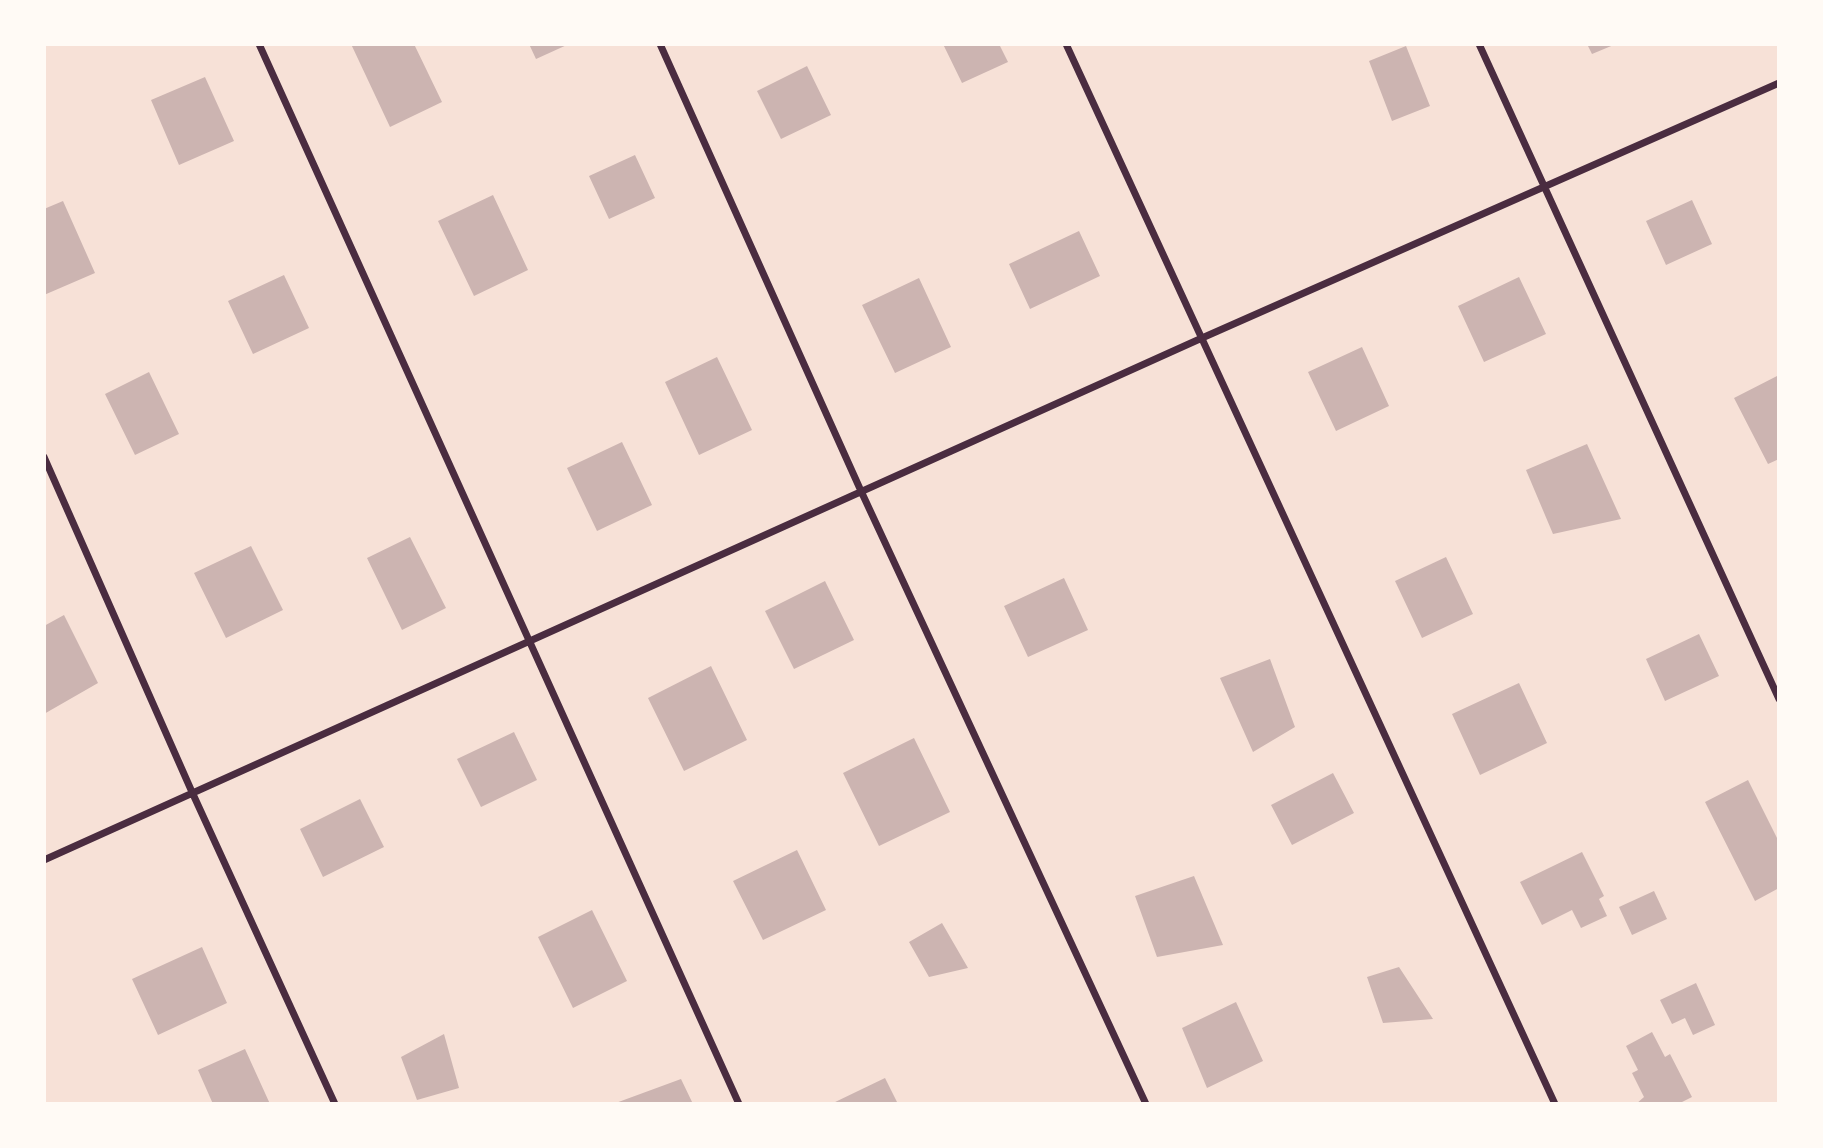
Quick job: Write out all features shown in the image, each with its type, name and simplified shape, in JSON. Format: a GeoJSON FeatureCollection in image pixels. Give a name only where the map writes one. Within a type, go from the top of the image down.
{"type":"FeatureCollection","features":[{"type":"Feature","properties":{"kind":"street"},"geometry":{"type":"LineString","coordinates":[[259,44],[739,1104]]}},
{"type":"Feature","properties":{"kind":"street"},"geometry":{"type":"LineString","coordinates":[[660,44],[861,491],[1146,1104]]}},
{"type":"Feature","properties":{"kind":"street"},"geometry":{"type":"LineString","coordinates":[[1066,44],[1555,1104]]}},
{"type":"Feature","properties":{"kind":"street"},"geometry":{"type":"LineString","coordinates":[[1479,44],[1779,699]]}},
{"type":"Feature","properties":{"kind":"street"},"geometry":{"type":"LineString","coordinates":[[44,860],[1202,338],[1779,83]]}},
{"type":"Feature","properties":{"kind":"street"},"geometry":{"type":"LineString","coordinates":[[44,457],[192,792],[335,1104]]}},
{"type":"Feature","properties":{"kind":"building"},"geometry":{"type":"Polygon","coordinates":[[[351,44],[414,44],[442,102],[390,127],[351,44]]]}},
{"type":"Feature","properties":{"kind":"building"},"geometry":{"type":"Polygon","coordinates":[[[529,44],[569,44],[536,59],[529,44]]]}},
{"type":"Feature","properties":{"kind":"building"},"geometry":{"type":"Polygon","coordinates":[[[943,44],[999,44],[1008,62],[962,83],[943,44]]]}},
{"type":"Feature","properties":{"kind":"building"},"geometry":{"type":"Polygon","coordinates":[[[1587,44],[1616,44],[1592,54],[1587,44]]]}},
{"type":"Feature","properties":{"kind":"building"},"geometry":{"type":"Polygon","coordinates":[[[1406,46],[1430,106],[1392,121],[1369,61],[1406,46]]]}},
{"type":"Feature","properties":{"kind":"building"},"geometry":{"type":"Polygon","coordinates":[[[807,66],[831,115],[781,139],[757,91],[807,66]]]}},
{"type":"Feature","properties":{"kind":"building"},"geometry":{"type":"Polygon","coordinates":[[[205,77],[234,141],[179,165],[151,100],[205,77]]]}},
{"type":"Feature","properties":{"kind":"building"},"geometry":{"type":"Polygon","coordinates":[[[635,155],[655,198],[609,219],[589,176],[635,155]]]}},
{"type":"Feature","properties":{"kind":"building"},"geometry":{"type":"Polygon","coordinates":[[[493,195],[528,270],[474,296],[438,221],[493,195]]]}},
{"type":"Feature","properties":{"kind":"building"},"geometry":{"type":"Polygon","coordinates":[[[1692,200],[1712,244],[1666,265],[1646,221],[1692,200]]]}},
{"type":"Feature","properties":{"kind":"building"},"geometry":{"type":"Polygon","coordinates":[[[63,201],[95,273],[44,295],[44,209],[63,201]]]}},
{"type":"Feature","properties":{"kind":"building"},"geometry":{"type":"Polygon","coordinates":[[[1079,231],[1100,276],[1030,309],[1009,264],[1079,231]]]}},
{"type":"Feature","properties":{"kind":"building"},"geometry":{"type":"Polygon","coordinates":[[[284,275],[309,328],[253,354],[228,301],[284,275]]]}},
{"type":"Feature","properties":{"kind":"building"},"geometry":{"type":"Polygon","coordinates":[[[1519,277],[1546,334],[1484,362],[1458,306],[1519,277]]]}},
{"type":"Feature","properties":{"kind":"building"},"geometry":{"type":"Polygon","coordinates":[[[919,278],[951,347],[895,373],[862,305],[919,278]]]}},
{"type":"Feature","properties":{"kind":"building"},"geometry":{"type":"Polygon","coordinates":[[[1362,347],[1389,406],[1336,431],[1308,372],[1362,347]]]}},
{"type":"Feature","properties":{"kind":"building"},"geometry":{"type":"Polygon","coordinates":[[[717,357],[752,430],[699,455],[665,382],[717,357]]]}},
{"type":"Feature","properties":{"kind":"building"},"geometry":{"type":"Polygon","coordinates":[[[149,372],[179,434],[135,455],[105,394],[149,372]]]}},
{"type":"Feature","properties":{"kind":"building"},"geometry":{"type":"Polygon","coordinates":[[[1779,375],[1779,459],[1768,464],[1734,398],[1779,375]]]}},
{"type":"Feature","properties":{"kind":"building"},"geometry":{"type":"Polygon","coordinates":[[[622,442],[652,505],[597,531],[567,468],[622,442]]]}},
{"type":"Feature","properties":{"kind":"building"},"geometry":{"type":"Polygon","coordinates":[[[1587,444],[1621,519],[1553,534],[1526,470],[1587,444]]]}},
{"type":"Feature","properties":{"kind":"building"},"geometry":{"type":"Polygon","coordinates":[[[410,537],[446,608],[402,630],[367,558],[410,537]]]}},
{"type":"Feature","properties":{"kind":"building"},"geometry":{"type":"Polygon","coordinates":[[[251,546],[283,610],[226,638],[194,573],[251,546]]]}},
{"type":"Feature","properties":{"kind":"building"},"geometry":{"type":"Polygon","coordinates":[[[1446,557],[1473,614],[1422,638],[1395,581],[1446,557]]]}},
{"type":"Feature","properties":{"kind":"building"},"geometry":{"type":"Polygon","coordinates":[[[1064,578],[1088,630],[1028,657],[1004,606],[1064,578]]]}},
{"type":"Feature","properties":{"kind":"building"},"geometry":{"type":"Polygon","coordinates":[[[825,581],[854,640],[794,669],[765,611],[825,581]]]}},
{"type":"Feature","properties":{"kind":"building"},"geometry":{"type":"Polygon","coordinates":[[[64,615],[98,683],[44,714],[44,626],[64,615]]]}},
{"type":"Feature","properties":{"kind":"building"},"geometry":{"type":"Polygon","coordinates":[[[1699,634],[1719,676],[1665,701],[1646,659],[1699,634]]]}},
{"type":"Feature","properties":{"kind":"building"},"geometry":{"type":"Polygon","coordinates":[[[1270,659],[1295,727],[1253,752],[1220,678],[1270,659]]]}},
{"type":"Feature","properties":{"kind":"building"},"geometry":{"type":"Polygon","coordinates":[[[711,666],[747,740],[684,771],[648,698],[711,666]]]}},
{"type":"Feature","properties":{"kind":"building"},"geometry":{"type":"Polygon","coordinates":[[[1519,683],[1547,743],[1480,775],[1452,714],[1519,683]]]}},
{"type":"Feature","properties":{"kind":"building"},"geometry":{"type":"Polygon","coordinates":[[[514,732],[537,780],[481,807],[457,759],[514,732]]]}},
{"type":"Feature","properties":{"kind":"building"},"geometry":{"type":"Polygon","coordinates":[[[914,738],[950,812],[879,846],[843,773],[914,738]]]}},
{"type":"Feature","properties":{"kind":"building"},"geometry":{"type":"Polygon","coordinates":[[[1333,773],[1354,813],[1292,845],[1271,805],[1333,773]]]}},
{"type":"Feature","properties":{"kind":"building"},"geometry":{"type":"Polygon","coordinates":[[[1748,780],[1779,842],[1779,888],[1755,901],[1705,802],[1748,780]]]}},
{"type":"Feature","properties":{"kind":"building"},"geometry":{"type":"Polygon","coordinates":[[[360,799],[384,847],[323,877],[300,829],[360,799]]]}},
{"type":"Feature","properties":{"kind":"building"},"geometry":{"type":"Polygon","coordinates":[[[797,850],[826,910],[763,940],[733,881],[797,850]]]}},
{"type":"Feature","properties":{"kind":"building"},"geometry":{"type":"Polygon","coordinates":[[[1582,852],[1604,896],[1599,899],[1607,916],[1581,928],[1572,910],[1542,925],[1520,882],[1582,852]]]}},
{"type":"Feature","properties":{"kind":"building"},"geometry":{"type":"Polygon","coordinates":[[[1194,876],[1223,945],[1157,957],[1135,896],[1194,876]]]}},
{"type":"Feature","properties":{"kind":"building"},"geometry":{"type":"Polygon","coordinates":[[[1654,891],[1667,919],[1632,935],[1619,907],[1654,891]]]}},
{"type":"Feature","properties":{"kind":"building"},"geometry":{"type":"Polygon","coordinates":[[[592,910],[627,981],[573,1008],[538,937],[592,910]]]}},
{"type":"Feature","properties":{"kind":"building"},"geometry":{"type":"Polygon","coordinates":[[[942,923],[968,968],[929,977],[909,942],[942,923]]]}},
{"type":"Feature","properties":{"kind":"building"},"geometry":{"type":"Polygon","coordinates":[[[202,947],[227,1003],[158,1035],[132,979],[202,947]]]}},
{"type":"Feature","properties":{"kind":"building"},"geometry":{"type":"Polygon","coordinates":[[[1399,967],[1433,1019],[1383,1023],[1367,977],[1399,967]]]}},
{"type":"Feature","properties":{"kind":"building"},"geometry":{"type":"Polygon","coordinates":[[[1696,983],[1715,1025],[1693,1035],[1685,1018],[1672,1024],[1660,1000],[1696,983]]]}},
{"type":"Feature","properties":{"kind":"building"},"geometry":{"type":"Polygon","coordinates":[[[1236,1002],[1263,1061],[1207,1088],[1182,1028],[1236,1002]]]}},
{"type":"Feature","properties":{"kind":"building"},"geometry":{"type":"Polygon","coordinates":[[[1652,1032],[1665,1057],[1670,1054],[1692,1097],[1678,1104],[1636,1104],[1644,1097],[1632,1073],[1638,1070],[1626,1046],[1652,1032]]]}},
{"type":"Feature","properties":{"kind":"building"},"geometry":{"type":"Polygon","coordinates":[[[444,1034],[459,1088],[417,1100],[401,1057],[444,1034]]]}},
{"type":"Feature","properties":{"kind":"building"},"geometry":{"type":"Polygon","coordinates":[[[245,1049],[270,1104],[213,1104],[198,1070],[245,1049]]]}},
{"type":"Feature","properties":{"kind":"building"},"geometry":{"type":"Polygon","coordinates":[[[885,1078],[898,1104],[831,1104],[885,1078]]]}},
{"type":"Feature","properties":{"kind":"building"},"geometry":{"type":"Polygon","coordinates":[[[681,1079],[693,1104],[613,1104],[681,1079]]]}}]}
